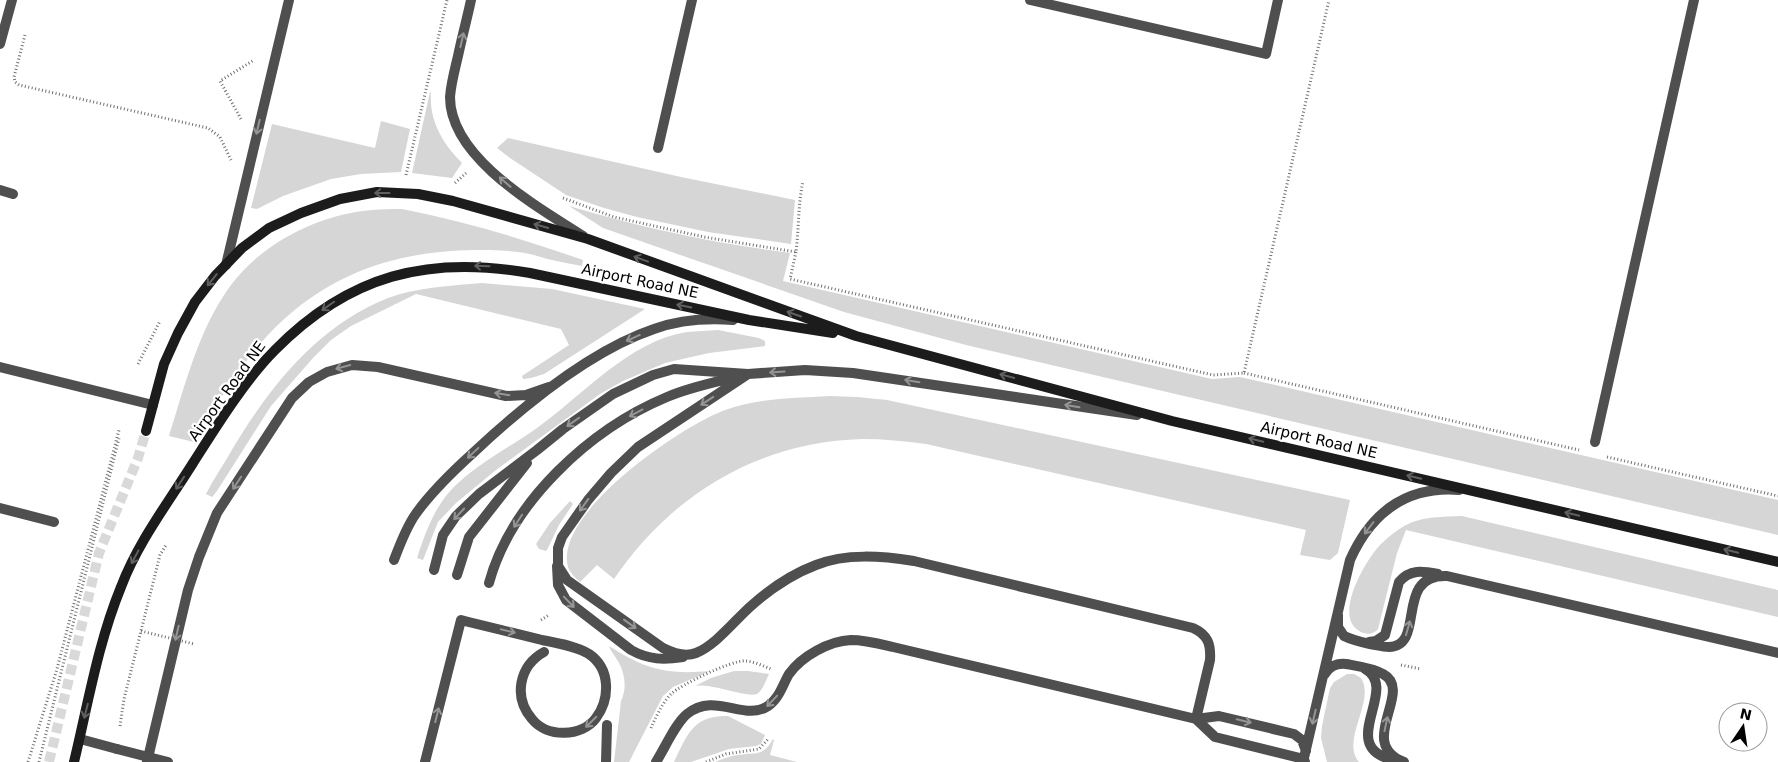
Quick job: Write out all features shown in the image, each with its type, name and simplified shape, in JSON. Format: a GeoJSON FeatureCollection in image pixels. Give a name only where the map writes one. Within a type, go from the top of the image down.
{"type":"FeatureCollection","features":[{"type":"Feature","properties":{"kind":"main road","name":"Airport Road NE"},"geometry":{"type":"LineString","coordinates":[[146,431],[164,364],[178,333],[195,302],[242,248],[269,228],[301,212],[340,199],[377,192],[418,194],[453,201],[588,239],[856,336],[1172,421],[1778,562]]}},
{"type":"Feature","properties":{"kind":"main road","name":"Airport Road NE"},"geometry":{"type":"LineString","coordinates":[[74,762],[109,617],[125,577],[147,535],[202,449],[248,383],[274,351],[304,323],[335,301],[361,287],[396,275],[463,265],[498,267],[530,272],[748,320],[856,336]]}},
{"type":"Feature","properties":{"kind":"street"},"geometry":{"type":"LineString","coordinates":[[0,44],[12,0]]}},
{"type":"Feature","properties":{"kind":"street"},"geometry":{"type":"LineString","coordinates":[[226,265],[289,0]]}},
{"type":"Feature","properties":{"kind":"street"},"geometry":{"type":"LineString","coordinates":[[471,0],[450,97],[452,113],[458,130],[478,158],[525,200],[588,239]]}},
{"type":"Feature","properties":{"kind":"street"},"geometry":{"type":"LineString","coordinates":[[658,148],[692,0]]}},
{"type":"Feature","properties":{"kind":"street"},"geometry":{"type":"LineString","coordinates":[[1030,0],[1266,54],[1278,0]]}},
{"type":"Feature","properties":{"kind":"street"},"geometry":{"type":"LineString","coordinates":[[1595,442],[1694,0]]}},
{"type":"Feature","properties":{"kind":"street"},"geometry":{"type":"LineString","coordinates":[[0,190],[14,194]]}},
{"type":"Feature","properties":{"kind":"street"},"geometry":{"type":"LineString","coordinates":[[394,560],[414,516],[428,498],[486,441],[549,387],[626,341],[653,329],[676,322],[710,318],[748,320]]}},
{"type":"Feature","properties":{"kind":"street"},"geometry":{"type":"LineString","coordinates":[[147,762],[188,590],[217,513],[292,398],[309,382],[327,372],[352,365],[378,366],[506,396],[526,395],[549,387]]}},
{"type":"Feature","properties":{"kind":"street"},"geometry":{"type":"LineString","coordinates":[[0,367],[153,405]]}},
{"type":"Feature","properties":{"kind":"street"},"geometry":{"type":"LineString","coordinates":[[434,570],[443,535],[456,516],[479,494],[563,429],[613,394],[653,375],[674,369],[748,374],[805,370],[854,372],[1172,421]]}},
{"type":"Feature","properties":{"kind":"street"},"geometry":{"type":"LineString","coordinates":[[748,374],[638,447],[611,473],[588,500],[562,537],[558,548],[558,585],[566,600],[632,650],[640,655],[661,660],[683,657],[704,649],[772,589],[794,575],[817,565],[840,559],[866,557],[894,558],[1174,623],[1201,632],[1210,643],[1211,651],[1196,719]]}},
{"type":"Feature","properties":{"kind":"street"},"geometry":{"type":"LineString","coordinates":[[489,583],[499,554],[532,499],[580,450],[620,421],[667,396],[748,374]]}},
{"type":"Feature","properties":{"kind":"street"},"geometry":{"type":"LineString","coordinates":[[457,575],[469,537],[537,450]]}},
{"type":"Feature","properties":{"kind":"street"},"geometry":{"type":"LineString","coordinates":[[1304,758],[1350,560],[1356,547],[1376,518],[1390,506],[1407,498],[1429,491],[1475,492]]}},
{"type":"Feature","properties":{"kind":"street"},"geometry":{"type":"LineString","coordinates":[[0,508],[54,522]]}},
{"type":"Feature","properties":{"kind":"street"},"geometry":{"type":"LineString","coordinates":[[557,558],[558,566],[568,580],[663,648],[672,652],[695,653]]}},
{"type":"Feature","properties":{"kind":"street"},"geometry":{"type":"LineString","coordinates":[[1364,642],[1376,641],[1385,635],[1399,582],[1409,573],[1417,571],[1447,576],[1778,654]]}},
{"type":"Feature","properties":{"kind":"street"},"geometry":{"type":"LineString","coordinates":[[1338,614],[1337,622],[1340,633],[1351,639],[1390,647],[1401,643],[1407,632],[1419,587],[1429,578],[1447,576]]}},
{"type":"Feature","properties":{"kind":"street"},"geometry":{"type":"LineString","coordinates":[[425,762],[461,620],[562,644],[590,655],[599,664],[605,676],[607,690],[604,704],[590,726],[574,732],[560,732],[543,728],[533,721],[526,711],[520,690],[521,680],[528,665],[544,652]]}},
{"type":"Feature","properties":{"kind":"street"},"geometry":{"type":"LineString","coordinates":[[656,762],[686,714],[705,705],[718,704],[753,711],[767,707],[774,702],[786,679],[800,663],[822,648],[852,640],[1196,719],[1219,716],[1294,734],[1302,740],[1304,758]]}},
{"type":"Feature","properties":{"kind":"street"},"geometry":{"type":"LineString","coordinates":[[1321,683],[1324,674],[1332,666],[1344,664],[1383,674],[1393,687],[1384,741],[1388,753],[1404,762]]}},
{"type":"Feature","properties":{"kind":"street"},"geometry":{"type":"LineString","coordinates":[[1360,668],[1372,674],[1377,683],[1367,737],[1369,742],[1379,755],[1404,762]]}},
{"type":"Feature","properties":{"kind":"street"},"geometry":{"type":"LineString","coordinates":[[1196,719],[1215,737],[1304,758]]}},
{"type":"Feature","properties":{"kind":"street"},"geometry":{"type":"LineString","coordinates":[[606,762],[607,725]]}},
{"type":"Feature","properties":{"kind":"street"},"geometry":{"type":"LineString","coordinates":[[80,739],[168,762]]}},
{"type":"Feature","properties":{"kind":"path"},"geometry":{"type":"LineString","coordinates":[[406,176],[447,0]]}},
{"type":"Feature","properties":{"kind":"path"},"geometry":{"type":"LineString","coordinates":[[1244,373],[1329,0]]}},
{"type":"Feature","properties":{"kind":"path"},"geometry":{"type":"LineString","coordinates":[[26,30],[14,77],[16,82],[29,87],[214,130],[230,154],[231,166]]}},
{"type":"Feature","properties":{"kind":"path"},"geometry":{"type":"LineString","coordinates":[[243,124],[220,81],[261,56]]}},
{"type":"Feature","properties":{"kind":"path"},"geometry":{"type":"LineString","coordinates":[[802,181],[796,252],[790,279],[1213,375],[1244,373],[1584,451]]}},
{"type":"Feature","properties":{"kind":"path"},"geometry":{"type":"LineString","coordinates":[[561,197],[614,217],[704,237],[796,252]]}},
{"type":"Feature","properties":{"kind":"path"},"geometry":{"type":"LineString","coordinates":[[138,364],[161,320]]}},
{"type":"Feature","properties":{"kind":"path"},"geometry":{"type":"LineString","coordinates":[[28,762],[57,669],[120,430],[39,762]]}},
{"type":"Feature","properties":{"kind":"path"},"geometry":{"type":"LineString","coordinates":[[1603,456],[1778,496]]}},
{"type":"Feature","properties":{"kind":"path"},"geometry":{"type":"LineString","coordinates":[[120,726],[123,702],[160,555],[168,542]]}},
{"type":"Feature","properties":{"kind":"path"},"geometry":{"type":"LineString","coordinates":[[141,631],[194,644]]}},
{"type":"Feature","properties":{"kind":"path"},"geometry":{"type":"LineString","coordinates":[[706,762],[726,754],[759,749],[769,738]]}},
{"type":"Feature","properties":{"kind":"shaded area"},"geometry":{"type":"Polygon","coordinates":[[[430,92],[432,113],[443,140],[462,163],[452,178],[412,173],[430,92]]]}},
{"type":"Feature","properties":{"kind":"shaded area"},"geometry":{"type":"Polygon","coordinates":[[[381,121],[410,129],[401,172],[361,174],[331,179],[283,196],[257,209],[251,208],[272,124],[375,148],[381,121]]]}},
{"type":"Feature","properties":{"kind":"shaded area"},"geometry":{"type":"Polygon","coordinates":[[[508,138],[681,177],[795,200],[791,244],[708,232],[637,217],[566,195],[497,148],[508,138]]]}},
{"type":"Feature","properties":{"kind":"shaded area"},"geometry":{"type":"Polygon","coordinates":[[[569,206],[678,234],[790,253],[783,281],[1212,379],[1240,377],[1778,500],[1778,535],[966,345],[844,312],[603,228],[569,206]]]}},
{"type":"Feature","properties":{"kind":"shaded area"},"geometry":{"type":"Polygon","coordinates":[[[402,209],[471,225],[538,245],[583,260],[582,266],[527,253],[474,250],[415,255],[361,271],[311,297],[267,336],[237,374],[194,442],[169,436],[187,377],[210,320],[231,285],[244,270],[276,244],[313,224],[352,213],[402,209]]]}},
{"type":"Feature","properties":{"kind":"shaded area"},"geometry":{"type":"Polygon","coordinates":[[[482,283],[552,289],[645,309],[544,374],[523,379],[522,376],[569,345],[561,329],[416,294],[351,326],[331,340],[271,406],[217,491],[212,497],[206,494],[248,425],[280,380],[318,341],[340,324],[363,310],[399,294],[482,283]]]}},
{"type":"Feature","properties":{"kind":"shaded area"},"geometry":{"type":"Polygon","coordinates":[[[718,330],[759,338],[765,341],[765,346],[709,353],[665,363],[623,381],[600,394],[496,470],[456,503],[438,522],[423,560],[417,558],[434,514],[451,490],[470,473],[537,428],[607,371],[646,346],[666,337],[687,332],[718,330]]]}},
{"type":"Feature","properties":{"kind":"shaded area"},"geometry":{"type":"Polygon","coordinates":[[[830,396],[887,400],[1350,500],[1338,553],[1330,560],[1300,555],[1306,530],[926,444],[862,439],[824,442],[788,450],[753,462],[721,478],[691,498],[663,522],[637,549],[614,579],[597,565],[580,582],[570,571],[568,567],[569,545],[581,522],[601,497],[626,473],[683,432],[708,418],[740,405],[791,398],[830,396]]]}},
{"type":"Feature","properties":{"kind":"shaded area"},"geometry":{"type":"Polygon","coordinates":[[[570,501],[573,504],[559,525],[548,548],[546,551],[539,549],[536,544],[550,523],[570,501]]]}},
{"type":"Feature","properties":{"kind":"shaded area"},"geometry":{"type":"Polygon","coordinates":[[[1462,516],[1778,590],[1778,617],[1406,530],[1397,553],[1378,629],[1371,634],[1366,634],[1353,625],[1349,614],[1354,588],[1367,562],[1381,544],[1396,531],[1413,522],[1433,518],[1462,516]]]}},
{"type":"Feature","properties":{"kind":"shaded area"},"geometry":{"type":"Polygon","coordinates":[[[609,646],[634,660],[656,669],[681,672],[710,671],[673,687],[663,696],[629,762],[614,762],[621,701],[624,692],[624,677],[621,667],[609,646]]]}},
{"type":"Feature","properties":{"kind":"shaded area"},"geometry":{"type":"Polygon","coordinates":[[[734,671],[769,674],[759,692],[752,695],[695,686],[711,678],[734,671]]]}},
{"type":"Feature","properties":{"kind":"shaded area"},"geometry":{"type":"Polygon","coordinates":[[[1347,674],[1354,674],[1361,678],[1364,687],[1362,709],[1353,743],[1354,753],[1359,762],[1327,762],[1321,738],[1330,688],[1334,682],[1347,674]]]}},
{"type":"Feature","properties":{"kind":"shaded area"},"geometry":{"type":"Polygon","coordinates":[[[728,716],[765,735],[761,744],[729,749],[691,762],[674,762],[693,728],[707,719],[728,716]]]}},
{"type":"Feature","properties":{"kind":"shaded area"},"geometry":{"type":"Polygon","coordinates":[[[773,739],[770,755],[797,762],[715,762],[732,756],[758,753],[766,749],[773,739]]]}},
{"type":"Feature","properties":{"kind":"tunnel"},"geometry":{"type":"LineString","coordinates":[[49,762],[99,553],[138,458],[146,431]]}}]}
